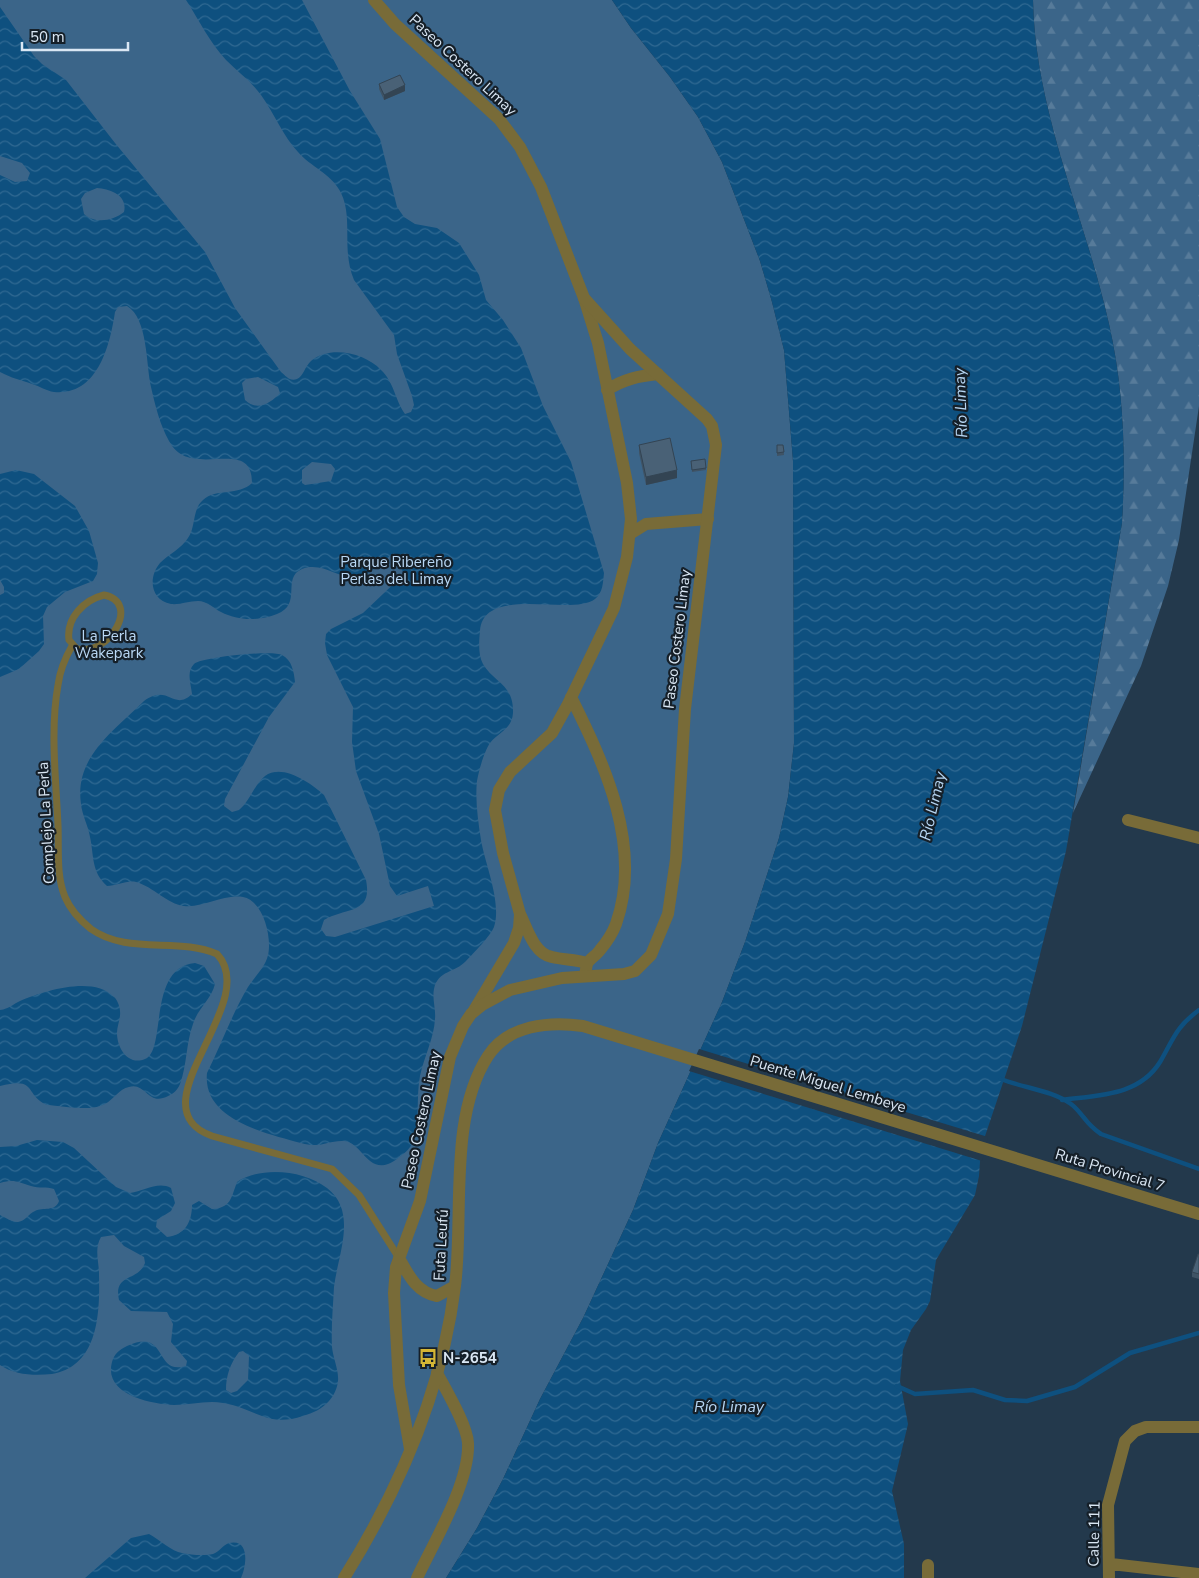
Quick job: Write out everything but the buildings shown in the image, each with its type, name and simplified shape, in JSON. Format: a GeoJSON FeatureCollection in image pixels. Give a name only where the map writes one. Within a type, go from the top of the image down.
{"type":"FeatureCollection","features":[{"type":"Feature","properties":{"kind":"street","name":"Paseo Costero Limay"},"geometry":{"type":"LineString","coordinates":[[374,0],[395,24],[500,119],[510,132],[541,188],[584,298],[630,349],[701,413],[712,426],[716,445],[685,709],[676,859],[668,914],[651,955],[635,970],[624,974],[586,969],[510,990],[482,1005],[471,1014],[462,1026],[450,1057],[426,1179],[399,1258],[394,1280],[399,1386],[410,1449]]}},
{"type":"Feature","properties":{"kind":"street"},"geometry":{"type":"LineString","coordinates":[[571,697],[591,736],[611,790],[627,856],[626,878],[616,925],[601,950],[586,969],[573,959],[550,957],[538,949],[520,914],[495,810],[499,790],[510,772],[552,733],[571,697],[614,608],[627,557],[631,519],[627,482],[598,343],[584,298]]}},
{"type":"Feature","properties":{"kind":"street"},"geometry":{"type":"LineString","coordinates":[[608,390],[618,383],[639,376],[658,374]]}},
{"type":"Feature","properties":{"kind":"street"},"geometry":{"type":"LineString","coordinates":[[630,534],[646,524],[708,519]]}},
{"type":"Feature","properties":{"kind":"street"},"geometry":{"type":"LineString","coordinates":[[1128,820],[1199,838]]}},
{"type":"Feature","properties":{"kind":"street"},"geometry":{"type":"LineString","coordinates":[[471,1014],[493,982],[514,943],[519,928],[520,914]]}},
{"type":"Feature","properties":{"kind":"street","name":"Futa Leufú"},"geometry":{"type":"LineString","coordinates":[[344,1578],[389,1496],[410,1449],[437,1373],[448,1328],[455,1286],[462,1141],[473,1090],[480,1069],[489,1055],[511,1035],[538,1025],[554,1023],[583,1026],[636,1042]]}},
{"type":"Feature","properties":{"kind":"street","name":"Puente Miguel Lembeye"},"geometry":{"type":"LineString","coordinates":[[636,1042],[1011,1157]]}},
{"type":"Feature","properties":{"kind":"street","name":"Ruta Provincial 7"},"geometry":{"type":"LineString","coordinates":[[1011,1157],[1199,1214]]}},
{"type":"Feature","properties":{"kind":"street"},"geometry":{"type":"LineString","coordinates":[[399,1258],[414,1283],[425,1292],[437,1296],[455,1286]]}},
{"type":"Feature","properties":{"kind":"street"},"geometry":{"type":"LineString","coordinates":[[417,1578],[463,1478],[468,1442],[458,1413],[437,1373]]}},
{"type":"Feature","properties":{"kind":"street","name":"Calle 111"},"geometry":{"type":"LineString","coordinates":[[1109,1578],[1111,1564],[1108,1505],[1121,1450],[1131,1434],[1146,1428],[1199,1427]]}},
{"type":"Feature","properties":{"kind":"street"},"geometry":{"type":"LineString","coordinates":[[1111,1564],[1199,1574]]}},
{"type":"Feature","properties":{"kind":"lane","name":"Complejo La Perla"},"geometry":{"type":"LineString","coordinates":[[72,646],[77,649],[90,650],[108,640],[115,631],[121,614],[116,600],[104,595],[96,597],[82,606],[75,614],[68,632],[72,646],[62,668],[58,683],[54,720],[60,870],[64,896],[80,919],[103,935],[130,942],[200,949],[217,954],[227,969],[228,990],[187,1092],[186,1110],[188,1119],[201,1132],[212,1136],[332,1169],[359,1195],[399,1258]]}},
{"type":"Feature","properties":{"kind":"green space","name":"Parque Ribereño Perlas del Limay"},"geometry":{"type":"Polygon","coordinates":[[[0,0],[612,0],[698,117],[722,162],[760,261],[772,302],[784,350],[793,461],[794,743],[788,797],[779,838],[745,942],[722,1002],[658,1143],[633,1210],[583,1318],[540,1399],[503,1479],[477,1528],[446,1578],[0,1578],[0,0]]]}},
{"type":"Feature","properties":{"kind":"green space"},"geometry":{"type":"Polygon","coordinates":[[[1033,0],[1199,0],[1199,406],[1179,540],[1168,586],[1141,666],[1073,813],[1122,523],[1123,423],[1118,374],[1109,324],[1042,83],[1036,42],[1033,0]]]}},
{"type":"Feature","properties":{"kind":"water"},"geometry":{"type":"Polygon","coordinates":[[[186,0],[302,0],[350,91],[380,139],[397,207],[404,217],[415,224],[437,228],[459,243],[479,275],[486,300],[503,320],[521,348],[543,406],[571,462],[604,573],[600,594],[595,599],[584,604],[512,605],[496,609],[485,617],[480,631],[479,648],[481,660],[487,670],[507,690],[512,703],[513,713],[508,727],[488,747],[482,761],[476,788],[479,825],[492,884],[496,917],[494,927],[477,949],[462,965],[443,975],[436,983],[434,989],[434,1026],[420,1076],[414,1140],[404,1154],[391,1163],[382,1165],[368,1160],[351,1143],[344,1141],[308,1145],[255,1129],[225,1113],[215,1102],[208,1089],[207,1073],[242,997],[267,960],[269,939],[265,921],[256,905],[243,897],[228,897],[199,905],[184,906],[172,902],[143,884],[136,882],[107,886],[98,875],[94,863],[89,833],[82,808],[80,787],[90,759],[99,746],[144,701],[152,696],[159,695],[180,700],[186,699],[192,694],[190,671],[194,664],[200,661],[238,655],[266,653],[282,655],[290,663],[295,682],[269,717],[225,799],[224,806],[232,812],[239,810],[265,776],[280,772],[288,773],[304,780],[324,795],[366,880],[367,891],[362,905],[324,920],[321,929],[326,936],[335,937],[434,906],[428,886],[397,896],[390,886],[379,834],[356,771],[352,742],[353,707],[327,655],[325,643],[326,634],[331,629],[363,613],[404,574],[394,553],[372,570],[357,577],[344,576],[317,567],[302,569],[293,578],[291,598],[285,610],[263,618],[234,617],[201,601],[174,604],[164,602],[155,593],[153,587],[156,569],[160,563],[188,538],[197,508],[203,500],[214,494],[247,487],[252,483],[249,469],[242,462],[231,459],[191,458],[179,453],[169,441],[156,408],[149,378],[143,331],[134,312],[127,306],[118,307],[115,312],[110,339],[105,353],[91,377],[81,386],[69,391],[48,391],[0,372],[0,175],[15,182],[27,181],[30,173],[22,163],[0,156],[0,7],[34,56],[42,64],[66,80],[205,252],[235,308],[281,372],[288,378],[295,380],[301,376],[311,361],[319,356],[337,352],[357,355],[381,370],[389,380],[405,414],[411,412],[414,405],[397,354],[394,335],[354,280],[350,269],[346,212],[340,191],[331,179],[303,157],[293,146],[261,95],[220,53],[186,0]],[[97,188],[85,193],[81,199],[84,214],[93,219],[104,220],[115,218],[124,212],[125,206],[121,197],[107,190],[97,188]],[[258,377],[246,379],[242,383],[245,400],[250,404],[264,405],[280,393],[278,387],[258,377]],[[312,462],[302,470],[302,483],[305,485],[331,481],[335,469],[331,464],[312,462]]]}},
{"type":"Feature","properties":{"kind":"water","name":"Río Limay"},"geometry":{"type":"Polygon","coordinates":[[[612,0],[1033,0],[1036,42],[1042,83],[1063,164],[1099,284],[1114,349],[1123,423],[1122,523],[1066,851],[1022,1026],[981,1148],[979,1176],[975,1195],[936,1260],[930,1301],[911,1330],[903,1350],[900,1381],[908,1424],[892,1491],[904,1544],[904,1578],[446,1578],[477,1528],[503,1479],[540,1399],[583,1318],[633,1210],[658,1143],[722,1002],[745,942],[779,838],[788,797],[794,743],[793,461],[784,350],[760,261],[722,162],[698,117],[612,0]]]}},
{"type":"Feature","properties":{"kind":"water"},"geometry":{"type":"Polygon","coordinates":[[[16,470],[34,474],[75,506],[89,531],[98,563],[97,574],[93,581],[65,592],[47,607],[43,616],[44,644],[39,651],[19,669],[0,677],[0,595],[4,593],[4,587],[0,580],[0,474],[16,470]]]}},
{"type":"Feature","properties":{"kind":"water"},"geometry":{"type":"Polygon","coordinates":[[[195,963],[204,966],[215,984],[211,995],[195,1018],[180,1084],[171,1095],[158,1099],[153,1098],[139,1087],[134,1086],[122,1090],[105,1104],[92,1108],[76,1108],[47,1105],[40,1101],[26,1085],[20,1083],[0,1086],[0,1010],[42,993],[68,987],[82,986],[105,990],[115,998],[119,1007],[120,1016],[117,1033],[121,1050],[129,1058],[139,1061],[145,1059],[151,1053],[164,993],[170,979],[180,968],[195,963]]]}},
{"type":"Feature","properties":{"kind":"water"},"geometry":{"type":"Polygon","coordinates":[[[37,1140],[63,1142],[74,1148],[116,1187],[130,1193],[156,1186],[171,1188],[175,1203],[171,1211],[157,1220],[156,1227],[167,1237],[178,1234],[186,1227],[191,1217],[192,1205],[199,1201],[212,1209],[223,1207],[229,1201],[237,1182],[247,1177],[270,1172],[282,1172],[307,1177],[327,1188],[336,1198],[342,1209],[344,1221],[342,1248],[334,1287],[332,1325],[332,1347],[338,1381],[335,1392],[329,1401],[310,1414],[280,1420],[262,1416],[234,1405],[211,1402],[164,1404],[142,1400],[122,1390],[115,1382],[111,1373],[112,1362],[117,1352],[127,1346],[140,1342],[149,1343],[155,1347],[169,1364],[176,1367],[186,1366],[187,1361],[171,1342],[173,1324],[167,1312],[131,1311],[119,1300],[118,1291],[123,1281],[142,1269],[145,1263],[144,1257],[124,1246],[114,1235],[101,1237],[99,1242],[97,1251],[99,1305],[97,1320],[94,1335],[88,1349],[79,1360],[68,1369],[45,1375],[18,1373],[0,1365],[0,1215],[18,1222],[35,1211],[55,1207],[59,1201],[54,1189],[34,1187],[13,1181],[0,1183],[0,1147],[16,1146],[37,1140]],[[243,1351],[239,1352],[233,1361],[228,1375],[226,1390],[231,1393],[237,1391],[248,1380],[249,1356],[243,1351]]]}},
{"type":"Feature","properties":{"kind":"water"},"geometry":{"type":"Polygon","coordinates":[[[149,1534],[178,1552],[189,1554],[213,1554],[229,1543],[241,1545],[244,1549],[245,1561],[241,1578],[85,1578],[131,1538],[149,1534]]]}},
{"type":"Feature","properties":{"kind":"pier"},"geometry":{"type":"Polygon","coordinates":[[[699,1049],[988,1137],[982,1161],[689,1071],[699,1049]]]}},
{"type":"Feature","properties":{"kind":"waterway"},"geometry":{"type":"LineString","coordinates":[[1062,1100],[1117,1092],[1141,1082],[1160,1062],[1180,1028],[1199,1010]]}},
{"type":"Feature","properties":{"kind":"waterway"},"geometry":{"type":"LineString","coordinates":[[1001,1079],[1063,1099],[1075,1107],[1091,1126],[1101,1134],[1199,1169]]}},
{"type":"Feature","properties":{"kind":"waterway"},"geometry":{"type":"LineString","coordinates":[[897,1386],[915,1394],[973,1390],[1005,1400],[1027,1401],[1075,1387],[1130,1353],[1199,1333]]}},
{"type":"Feature","properties":{"kind":"place","name":"N-2654"},"geometry":{"type":"Point","coordinates":[428,1358]}},
{"type":"Feature","properties":{"kind":"park label","name":"La Perla Wakepark"},"geometry":{"type":"Point","coordinates":[109,644]}}]}
